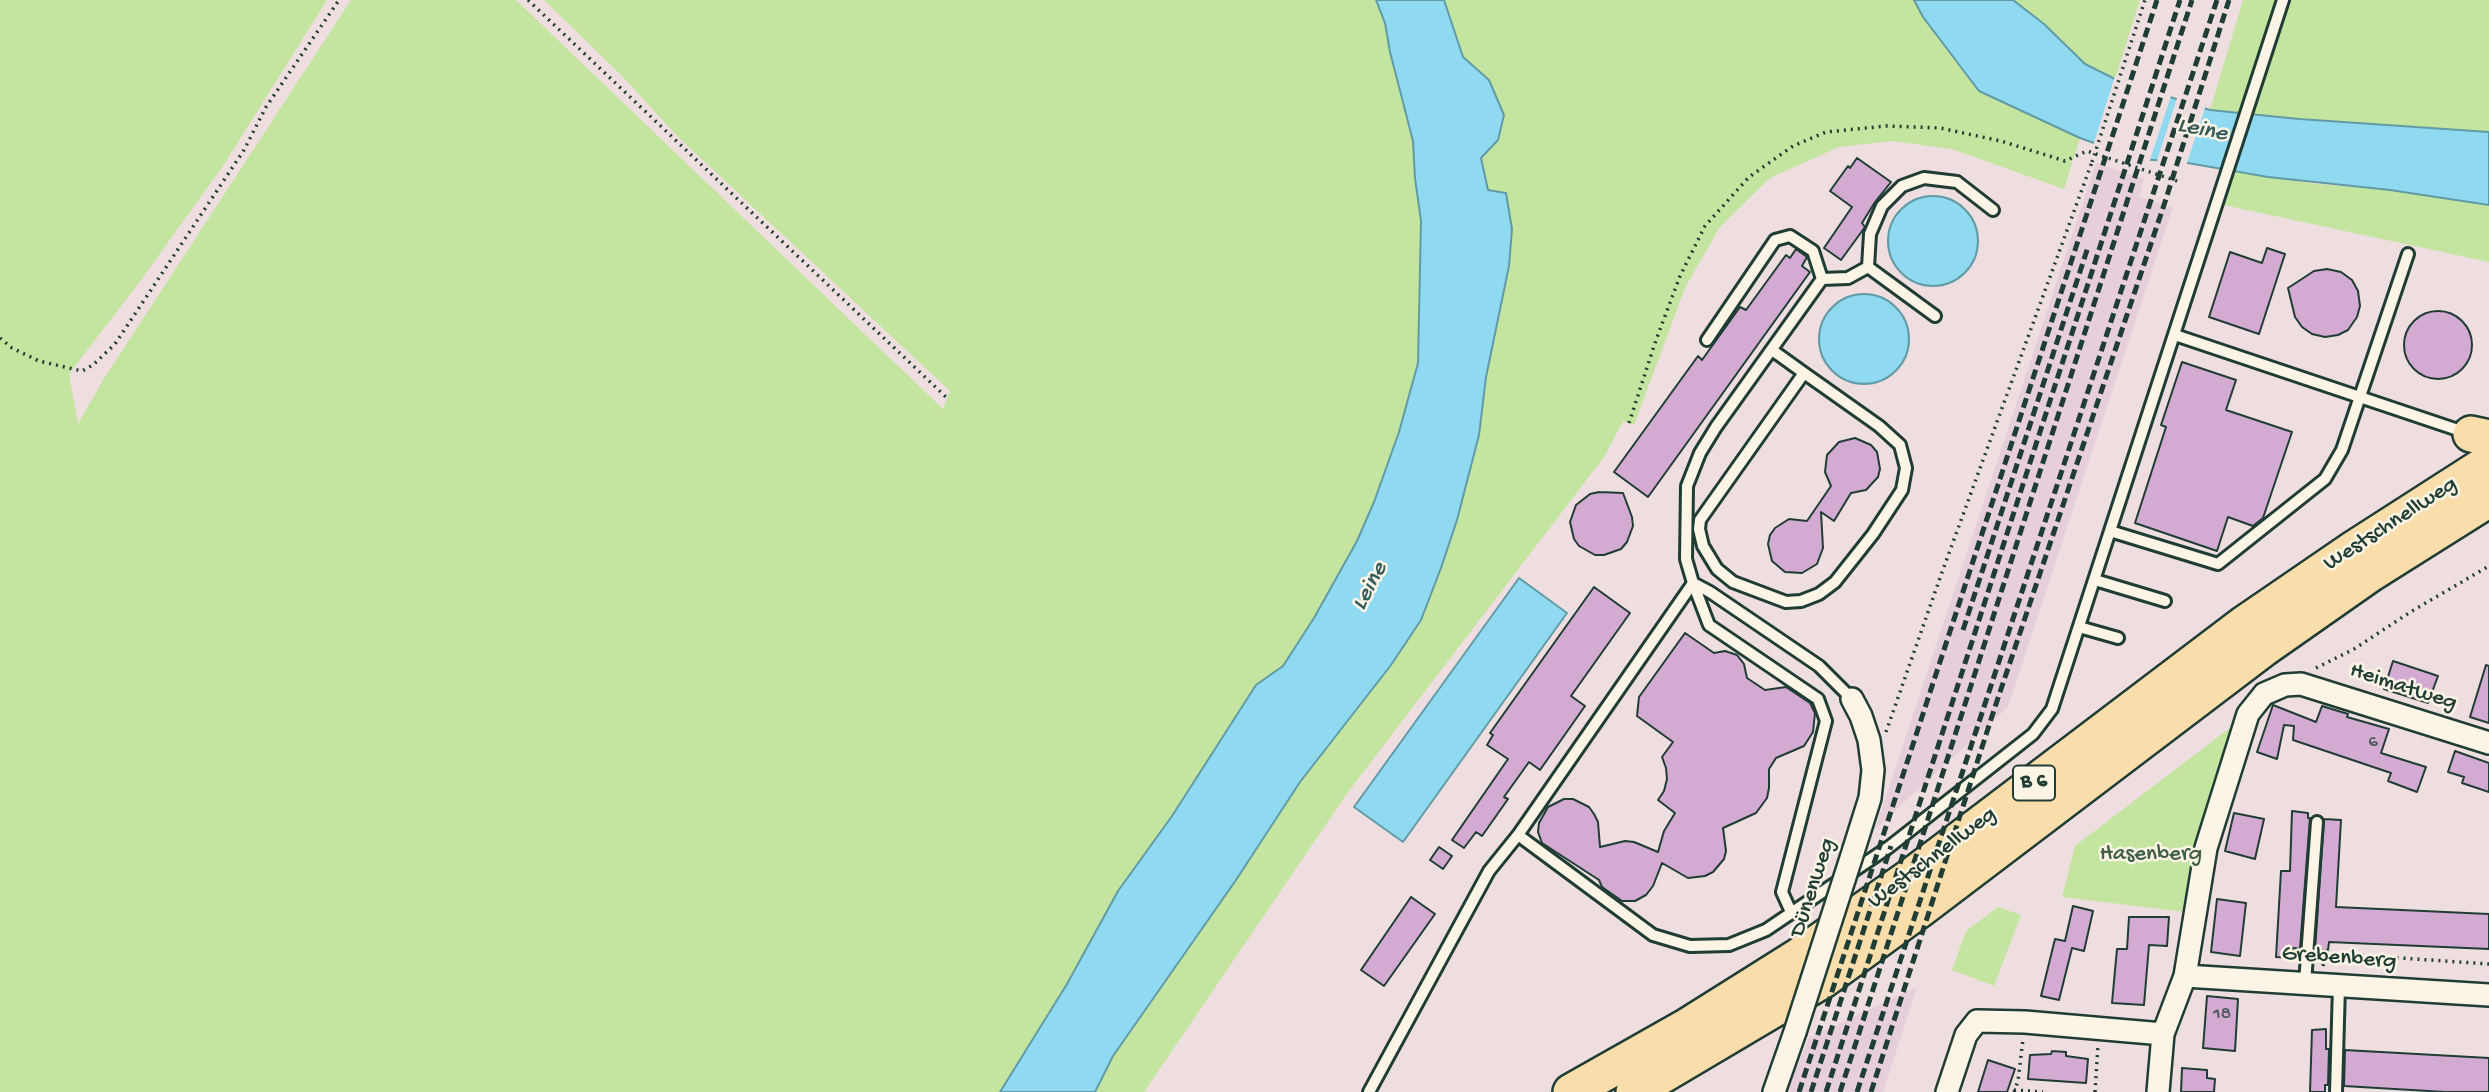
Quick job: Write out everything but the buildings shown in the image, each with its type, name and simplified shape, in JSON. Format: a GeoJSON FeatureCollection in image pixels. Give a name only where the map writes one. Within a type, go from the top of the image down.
{"type":"FeatureCollection","features":[{"type":"Feature","properties":{"kind":"highway","name":"Westschnellweg"},"geometry":{"type":"LineString","coordinates":[[1571,1092],[1686,1027],[1799,957],[1913,875],[2244,624],[2355,548],[2483,445]]}},
{"type":"Feature","properties":{"kind":"highway","name":"Westschnellweg"},"geometry":{"type":"LineString","coordinates":[[1634,1092],[1823,980],[2263,649],[2370,574],[2489,499]]}},
{"type":"Feature","properties":{"kind":"street","name":"Heimatweg"},"geometry":{"type":"LineString","coordinates":[[2301,684],[2489,743]]}},
{"type":"Feature","properties":{"kind":"street"},"geometry":{"type":"LineString","coordinates":[[2158,1092],[2163,1034],[2185,976],[2206,848],[2248,714],[2264,694],[2286,685],[2301,684]]}},
{"type":"Feature","properties":{"kind":"street","name":"Dünenweg"},"geometry":{"type":"LineString","coordinates":[[1774,1092],[1870,798],[1873,770],[1869,740],[1852,699]]}},
{"type":"Feature","properties":{"kind":"street","name":"Grebenberg"},"geometry":{"type":"LineString","coordinates":[[2185,976],[2305,977],[2339,985],[2489,995]]}},
{"type":"Feature","properties":{"kind":"street"},"geometry":{"type":"LineString","coordinates":[[1947,1092],[1965,1035],[1977,1021],[2025,1022],[2163,1034]]}},
{"type":"Feature","properties":{"kind":"lane"},"geometry":{"type":"LineString","coordinates":[[1518,835],[1653,935],[1690,946],[1728,945],[1766,930],[1889,848],[2033,734],[2052,709],[2283,0]]}},
{"type":"Feature","properties":{"kind":"lane"},"geometry":{"type":"LineString","coordinates":[[1868,267],[1870,234],[1882,206],[1902,186],[1924,178],[1957,182],[1993,210]]}},
{"type":"Feature","properties":{"kind":"lane"},"geometry":{"type":"LineString","coordinates":[[1707,340],[1775,240],[1790,236],[1812,251],[1822,279]]}},
{"type":"Feature","properties":{"kind":"lane"},"geometry":{"type":"LineString","coordinates":[[2110,531],[2218,565],[2325,479],[2342,450],[2408,254]]}},
{"type":"Feature","properties":{"kind":"lane"},"geometry":{"type":"LineString","coordinates":[[1822,279],[1848,278],[1868,267]]}},
{"type":"Feature","properties":{"kind":"lane"},"geometry":{"type":"LineString","coordinates":[[1868,267],[1935,316]]}},
{"type":"Feature","properties":{"kind":"lane"},"geometry":{"type":"LineString","coordinates":[[1791,912],[1782,892],[1826,721],[1818,699],[1709,625],[1686,559],[1687,486],[1700,453],[1716,426],[1822,279]]}},
{"type":"Feature","properties":{"kind":"lane"},"geometry":{"type":"LineString","coordinates":[[2175,335],[2360,398],[2483,445]]}},
{"type":"Feature","properties":{"kind":"lane"},"geometry":{"type":"LineString","coordinates":[[1772,349],[1879,426],[1900,445],[1906,468],[1902,490],[1873,534],[1835,582],[1819,594],[1801,601],[1786,602],[1734,582],[1717,569],[1703,546],[1699,530],[1700,520],[1804,373]]}},
{"type":"Feature","properties":{"kind":"lane"},"geometry":{"type":"LineString","coordinates":[[1686,518],[1700,520]]}},
{"type":"Feature","properties":{"kind":"lane"},"geometry":{"type":"LineString","coordinates":[[2095,580],[2165,601]]}},
{"type":"Feature","properties":{"kind":"lane"},"geometry":{"type":"LineString","coordinates":[[1693,583],[1819,666],[1852,699]]}},
{"type":"Feature","properties":{"kind":"lane"},"geometry":{"type":"LineString","coordinates":[[1369,1092],[1489,871],[1518,835],[1693,583]]}},
{"type":"Feature","properties":{"kind":"lane"},"geometry":{"type":"LineString","coordinates":[[2079,626],[2118,638]]}},
{"type":"Feature","properties":{"kind":"lane"},"geometry":{"type":"LineString","coordinates":[[2305,977],[2317,822]]}},
{"type":"Feature","properties":{"kind":"lane"},"geometry":{"type":"LineString","coordinates":[[2336,1092],[2339,985]]}},
{"type":"Feature","properties":{"kind":"path"},"geometry":{"type":"LineString","coordinates":[[0,338],[12,348],[39,361],[82,370],[93,365],[116,344],[244,150],[266,107],[339,0]]}},
{"type":"Feature","properties":{"kind":"path"},"geometry":{"type":"LineString","coordinates":[[528,0],[946,397]]}},
{"type":"Feature","properties":{"kind":"path"},"geometry":{"type":"LineString","coordinates":[[1873,770],[1941,575],[2092,162],[2145,0]]}},
{"type":"Feature","properties":{"kind":"path"},"geometry":{"type":"LineString","coordinates":[[1629,423],[1680,276],[1705,226],[1749,177],[1793,146],[1826,132],[1886,126],[1940,128],[2001,141],[2064,161],[2087,151],[2180,182]]}},
{"type":"Feature","properties":{"kind":"path"},"geometry":{"type":"LineString","coordinates":[[2301,684],[2314,670],[2354,649],[2489,566]]}},
{"type":"Feature","properties":{"kind":"path"},"geometry":{"type":"LineString","coordinates":[[2305,977],[2322,972],[2326,953],[2489,964]]}},
{"type":"Feature","properties":{"kind":"path"},"geometry":{"type":"LineString","coordinates":[[2025,1022],[2018,1081],[2014,1091],[2043,1092]]}},
{"type":"Feature","properties":{"kind":"path"},"geometry":{"type":"LineString","coordinates":[[2095,1092],[2100,1029]]}},
{"type":"Feature","properties":{"kind":"shaded area"},"geometry":{"type":"Polygon","coordinates":[[[2096,163],[2144,179],[2139,197],[2173,207],[2008,707],[1875,829],[2096,163]]]}},
{"type":"Feature","properties":{"kind":"shaded area"},"geometry":{"type":"Polygon","coordinates":[[[1917,987],[1883,1092],[1786,1092],[1809,1038],[1917,987]]]}},
{"type":"Feature","properties":{"kind":"green space"},"geometry":{"type":"Polygon","coordinates":[[[0,0],[327,0],[225,163],[69,374],[78,424],[103,380],[351,0],[516,0],[943,409],[950,391],[677,136],[624,78],[544,0],[1376,0],[1383,17],[1413,141],[1421,221],[1418,363],[1399,432],[1357,541],[1314,618],[1283,666],[1256,685],[1155,841],[1000,1092],[0,1092],[0,0]]]}},
{"type":"Feature","properties":{"kind":"green space"},"geometry":{"type":"Polygon","coordinates":[[[1444,0],[1914,0],[1923,17],[1979,91],[2080,138],[2064,189],[1952,149],[1892,141],[1839,147],[1770,178],[1719,228],[1685,288],[1634,425],[1623,421],[1604,457],[1348,792],[1144,1092],[1095,1092],[1113,1056],[1236,880],[1300,782],[1391,665],[1421,620],[1457,520],[1479,435],[1486,377],[1499,311],[1488,190],[1481,158],[1498,140],[1489,80],[1463,57],[1444,0]]]}},
{"type":"Feature","properties":{"kind":"green space"},"geometry":{"type":"Polygon","coordinates":[[[2013,0],[2140,0],[2115,79],[2085,64],[2044,24],[2013,0]]]}},
{"type":"Feature","properties":{"kind":"green space"},"geometry":{"type":"Polygon","coordinates":[[[2243,0],[2489,0],[2489,132],[2210,110],[2243,0]]]}},
{"type":"Feature","properties":{"kind":"green space"},"geometry":{"type":"Polygon","coordinates":[[[2234,172],[2317,184],[2390,190],[2489,205],[2489,262],[2224,205],[2234,172]]]}},
{"type":"Feature","properties":{"kind":"green space","name":"Hasenberg"},"geometry":{"type":"Polygon","coordinates":[[[2248,714],[2194,913],[2062,897],[2075,846],[2248,714]]]}},
{"type":"Feature","properties":{"kind":"green space"},"geometry":{"type":"Polygon","coordinates":[[[1998,907],[2021,915],[1994,986],[1952,970],[1966,931],[1998,907]]]}},
{"type":"Feature","properties":{"kind":"water","name":"Leine"},"geometry":{"type":"Polygon","coordinates":[[[1376,0],[1444,0],[1463,57],[1489,80],[1504,115],[1498,140],[1481,158],[1488,190],[1506,193],[1512,229],[1509,266],[1486,377],[1479,435],[1457,520],[1441,568],[1421,620],[1391,665],[1300,782],[1236,880],[1113,1056],[1095,1092],[1000,1092],[1067,984],[1118,891],[1172,816],[1256,685],[1283,666],[1314,618],[1357,541],[1399,432],[1418,363],[1421,221],[1413,141],[1385,23],[1376,0]]]}},
{"type":"Feature","properties":{"kind":"water","name":"Leine"},"geometry":{"type":"Polygon","coordinates":[[[1914,0],[2013,0],[2044,24],[2085,64],[2115,79],[2210,110],[2489,132],[2489,205],[2390,190],[2268,177],[2182,162],[2139,159],[2080,138],[1979,91],[1923,17],[1914,0]]]}},
{"type":"Feature","properties":{"kind":"water"},"geometry":{"type":"Polygon","coordinates":[[[1933,196],[1950,200],[1965,209],[1974,224],[1978,241],[1974,258],[1965,273],[1950,282],[1933,286],[1916,282],[1901,273],[1892,258],[1888,241],[1892,224],[1901,209],[1916,200],[1933,196]]]}},
{"type":"Feature","properties":{"kind":"water"},"geometry":{"type":"Polygon","coordinates":[[[1864,294],[1881,298],[1896,307],[1905,322],[1909,339],[1905,356],[1896,371],[1881,380],[1864,384],[1847,380],[1832,371],[1823,356],[1819,339],[1823,322],[1832,307],[1847,298],[1864,294]]]}},
{"type":"Feature","properties":{"kind":"water"},"geometry":{"type":"Polygon","coordinates":[[[1519,578],[1567,613],[1403,842],[1354,807],[1519,578]]]}},
{"type":"Feature","properties":{"kind":"pier"},"geometry":{"type":"Polygon","coordinates":[[[2115,76],[2172,93],[2149,163],[2138,163],[2093,146],[2115,76]]]}},
{"type":"Feature","properties":{"kind":"pier"},"geometry":{"type":"Polygon","coordinates":[[[2178,95],[2206,105],[2186,166],[2156,164],[2178,95]]]}},
{"type":"Feature","properties":{"kind":"railway"},"geometry":{"type":"LineString","coordinates":[[1799,1092],[2157,0]]}},
{"type":"Feature","properties":{"kind":"railway"},"geometry":{"type":"LineString","coordinates":[[1826,1092],[2180,0]]}},
{"type":"Feature","properties":{"kind":"railway"},"geometry":{"type":"LineString","coordinates":[[1840,1092],[2192,0]]}},
{"type":"Feature","properties":{"kind":"railway"},"geometry":{"type":"LineString","coordinates":[[1857,1092],[2217,0]]}},
{"type":"Feature","properties":{"kind":"railway"},"geometry":{"type":"LineString","coordinates":[[1871,1092],[1994,710],[2164,205],[2229,0]]}},
{"type":"Feature","properties":{"kind":"railway"},"geometry":{"type":"LineString","coordinates":[[1963,630],[2088,247]]}},
{"type":"Feature","properties":{"kind":"railway"},"geometry":{"type":"LineString","coordinates":[[1811,1092],[1891,846]]}}]}
